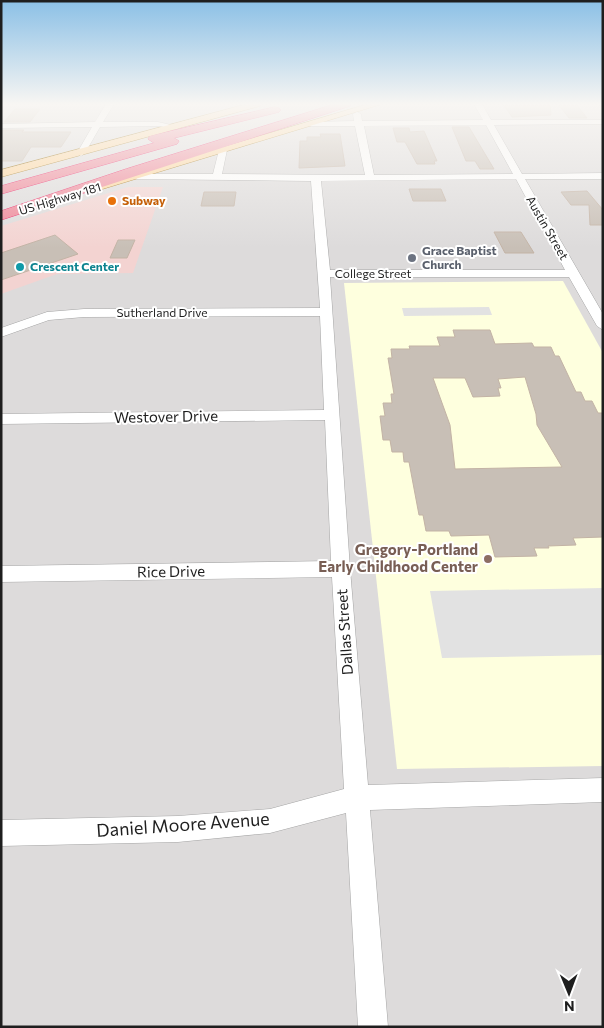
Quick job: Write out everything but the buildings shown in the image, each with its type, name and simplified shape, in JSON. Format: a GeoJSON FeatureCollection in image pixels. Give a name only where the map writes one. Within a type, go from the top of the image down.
{"type":"FeatureCollection","features":[{"type":"Feature","properties":{"kind":"highway"},"geometry":{"type":"LineString","coordinates":[[1,174],[95,152]]}},
{"type":"Feature","properties":{"kind":"highway"},"geometry":{"type":"LineString","coordinates":[[1,190],[137,152]]}},
{"type":"Feature","properties":{"kind":"highway"},"geometry":{"type":"LineString","coordinates":[[1,204],[178,152]]}},
{"type":"Feature","properties":{"kind":"highway"},"geometry":{"type":"LineString","coordinates":[[1,217],[131,172],[199,152]]}},
{"type":"Feature","properties":{"kind":"main road"},"geometry":{"type":"LineString","coordinates":[[1,174],[85,152]]}},
{"type":"Feature","properties":{"kind":"main road","name":"US Highway 181"},"geometry":{"type":"LineString","coordinates":[[1,217],[216,152]]}},
{"type":"Feature","properties":{"kind":"street"},"geometry":{"type":"LineString","coordinates":[[217,178],[223,152]]}},
{"type":"Feature","properties":{"kind":"street"},"geometry":{"type":"LineString","coordinates":[[364,152],[370,178]]}},
{"type":"Feature","properties":{"kind":"street","name":"Austin Street"},"geometry":{"type":"LineString","coordinates":[[504,152],[572,273],[598,310],[603,326]]}},
{"type":"Feature","properties":{"kind":"street"},"geometry":{"type":"LineString","coordinates":[[137,176],[370,178],[603,176]]}},
{"type":"Feature","properties":{"kind":"street","name":"Dallas Street"},"geometry":{"type":"LineString","coordinates":[[316,178],[324,274],[341,569],[372,1027]]}},
{"type":"Feature","properties":{"kind":"street","name":"College Street"},"geometry":{"type":"LineString","coordinates":[[324,274],[572,273]]}},
{"type":"Feature","properties":{"kind":"street","name":"Sutherland Drive"},"geometry":{"type":"LineString","coordinates":[[1,333],[47,316],[326,312]]}},
{"type":"Feature","properties":{"kind":"street","name":"Westover Drive"},"geometry":{"type":"LineString","coordinates":[[1,419],[332,415]]}},
{"type":"Feature","properties":{"kind":"street","name":"Rice Drive"},"geometry":{"type":"LineString","coordinates":[[1,574],[341,569]]}},
{"type":"Feature","properties":{"kind":"street","name":"Daniel Moore Avenue"},"geometry":{"type":"LineString","coordinates":[[1,833],[178,829],[270,821],[356,798],[603,790]]}},
{"type":"Feature","properties":{"kind":"shaded area"},"geometry":{"type":"Polygon","coordinates":[[[1,152],[603,152],[603,1027],[1,1027],[1,152]]]}},
{"type":"Feature","properties":{"kind":"shaded area"},"geometry":{"type":"Polygon","coordinates":[[[128,187],[163,187],[133,273],[57,274],[1,294],[1,226],[128,187]]]}},
{"type":"Feature","properties":{"kind":"shaded area","name":"Gregory-Portland Early Childhood Center"},"geometry":{"type":"Polygon","coordinates":[[[563,281],[603,353],[603,766],[397,769],[344,283],[563,281]]]}},
{"type":"Feature","properties":{"kind":"shaded area"},"geometry":{"type":"Polygon","coordinates":[[[489,307],[492,315],[404,316],[402,308],[489,307]]]}},
{"type":"Feature","properties":{"kind":"shaded area"},"geometry":{"type":"Polygon","coordinates":[[[603,588],[603,655],[442,658],[430,591],[603,588]]]}},
{"type":"Feature","properties":{"kind":"place","name":"Subway"},"geometry":{"type":"Point","coordinates":[112,201]}},
{"type":"Feature","properties":{"kind":"place","name":"Grace Baptist Church"},"geometry":{"type":"Point","coordinates":[412,258]}},
{"type":"Feature","properties":{"kind":"place","name":"Crescent Center"},"geometry":{"type":"Point","coordinates":[20,267]}},
{"type":"Feature","properties":{"kind":"place","name":"Gregory-Portland Early Childhood Center"},"geometry":{"type":"Point","coordinates":[488,559]}}]}
